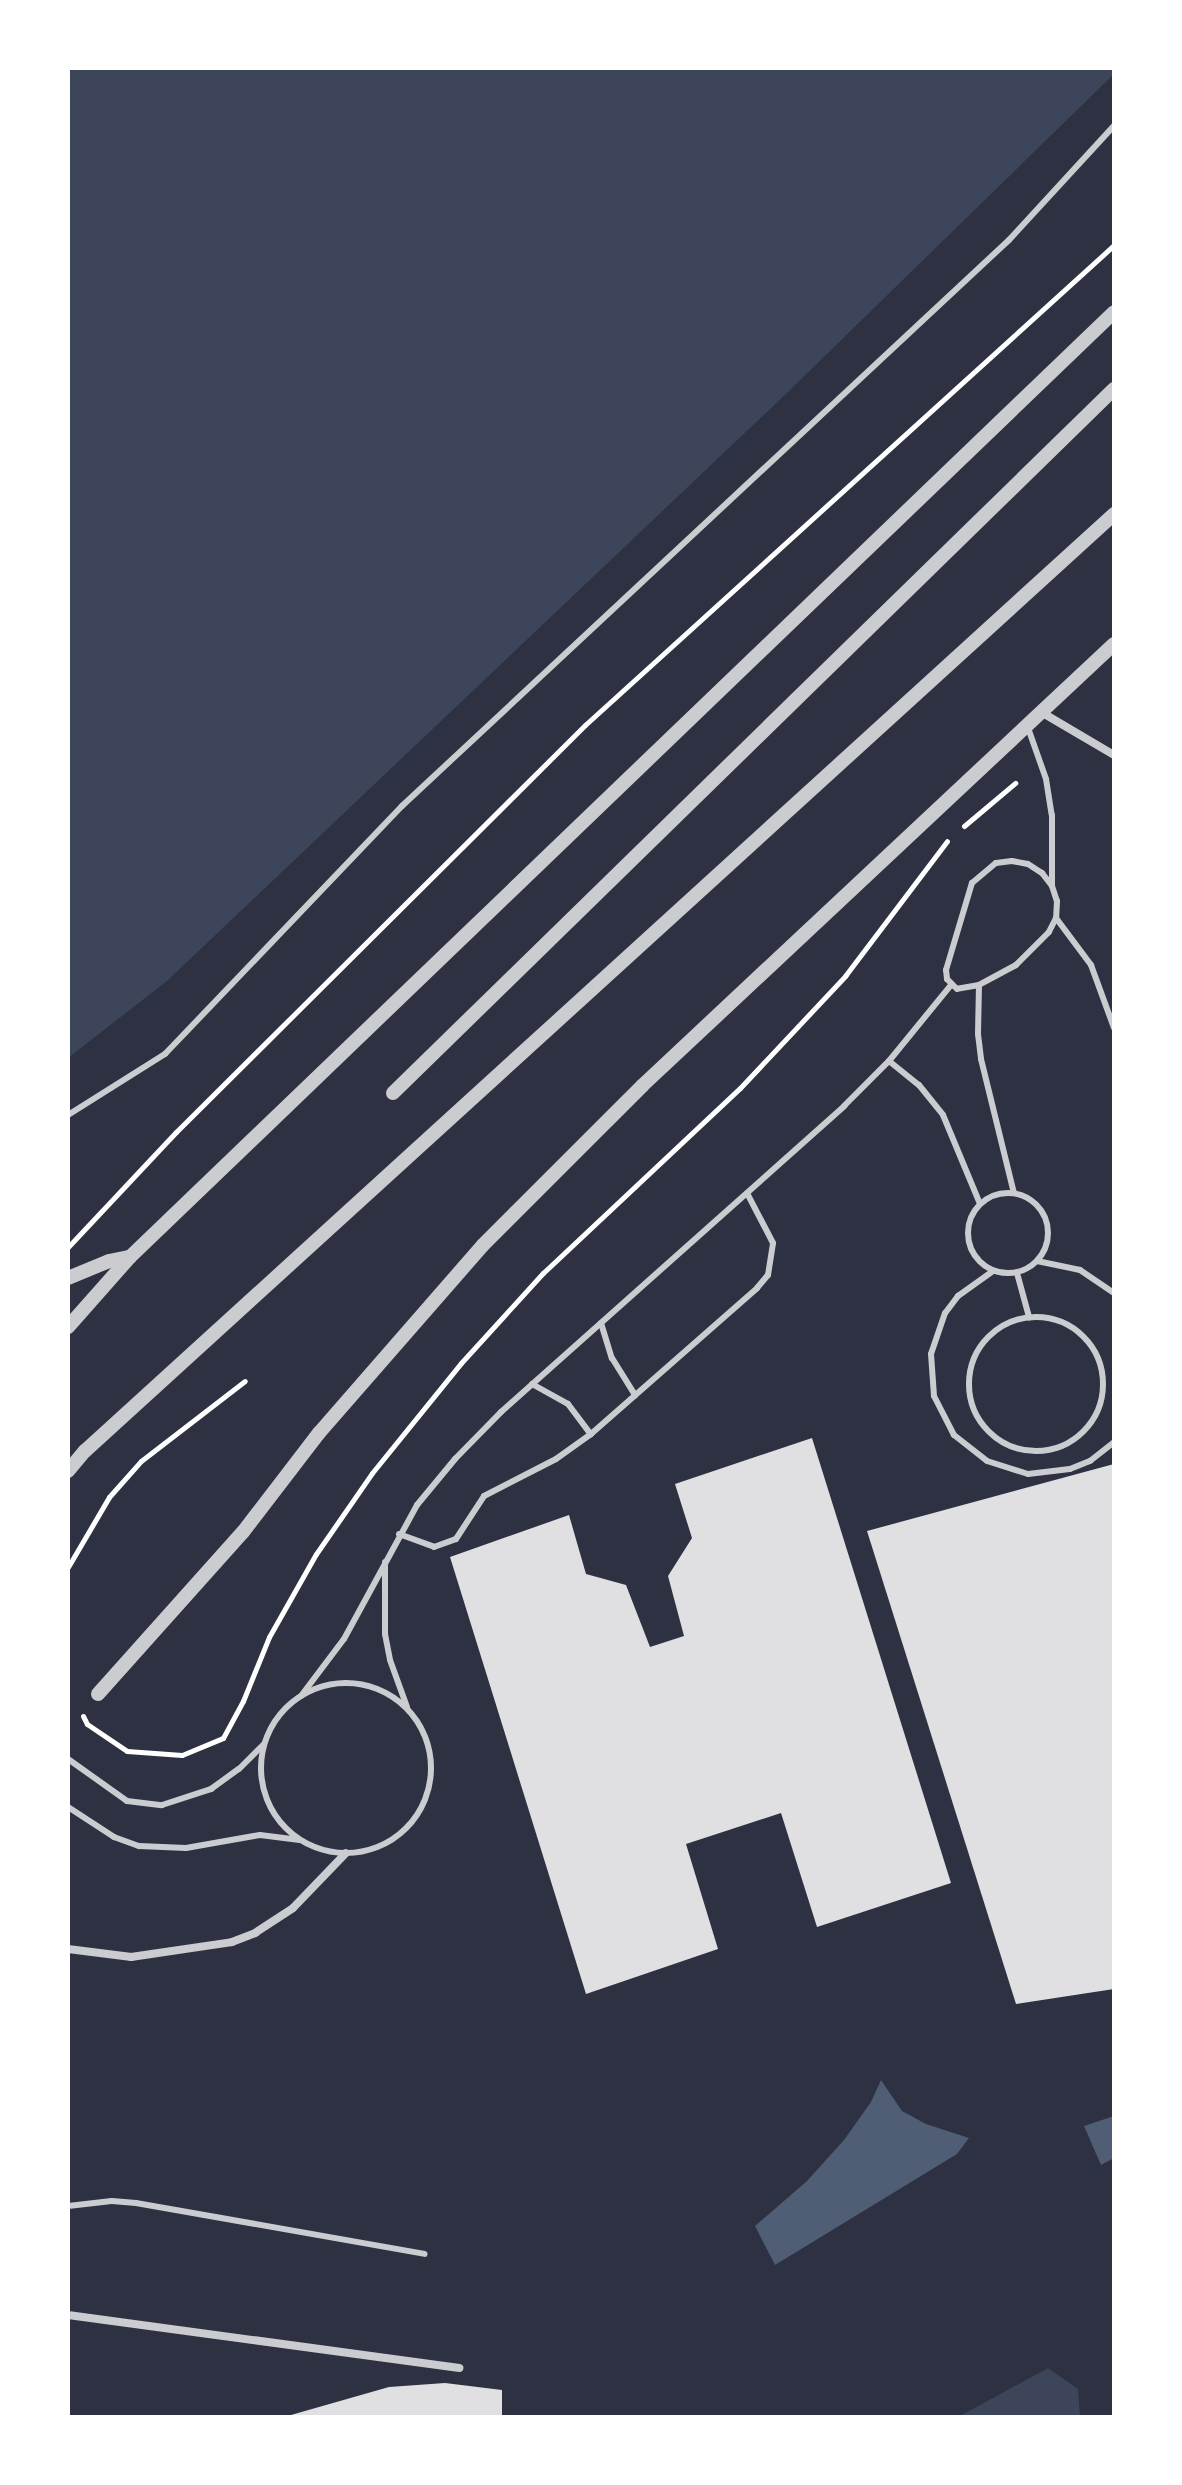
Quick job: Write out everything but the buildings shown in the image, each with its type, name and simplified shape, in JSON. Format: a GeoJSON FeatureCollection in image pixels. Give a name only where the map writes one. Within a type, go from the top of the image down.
{"type":"FeatureCollection","features":[{"type":"Feature","properties":{"kind":"street"},"geometry":{"type":"LineString","coordinates":[[68,1327],[130,1257],[1114,312]]}},
{"type":"Feature","properties":{"kind":"street"},"geometry":{"type":"LineString","coordinates":[[393,1093],[1114,389]]}},
{"type":"Feature","properties":{"kind":"street"},"geometry":{"type":"LineString","coordinates":[[68,1471],[104,1433],[1114,514]]}},
{"type":"Feature","properties":{"kind":"street"},"geometry":{"type":"LineString","coordinates":[[98,1694],[243,1532],[319,1433],[483,1245],[643,1085],[1114,644]]}},
{"type":"Feature","properties":{"kind":"street"},"geometry":{"type":"LineString","coordinates":[[1041,712],[1114,755]]}},
{"type":"Feature","properties":{"kind":"street"},"geometry":{"type":"LineString","coordinates":[[68,1278],[109,1261],[130,1257]]}},
{"type":"Feature","properties":{"kind":"street"},"geometry":{"type":"LineString","coordinates":[[68,1949],[131,1957],[232,1942],[255,1933],[293,1908],[346,1853]]}},
{"type":"Feature","properties":{"kind":"street"},"geometry":{"type":"LineString","coordinates":[[68,2315],[459,2368]]}},
{"type":"Feature","properties":{"kind":"lane"},"geometry":{"type":"LineString","coordinates":[[68,1115],[165,1054],[402,806],[1009,240],[1114,126]]}},
{"type":"Feature","properties":{"kind":"lane"},"geometry":{"type":"LineString","coordinates":[[1027,725],[1046,779],[1052,815],[1052,886],[1057,901],[1056,918],[1034,950],[1016,965],[965,990],[951,985],[947,979],[948,963],[972,883],[982,871],[996,863],[1028,864],[1042,873],[1052,886]]}},
{"type":"Feature","properties":{"kind":"lane"},"geometry":{"type":"LineString","coordinates":[[1056,918],[1091,965],[1114,1028]]}},
{"type":"Feature","properties":{"kind":"lane"},"geometry":{"type":"LineString","coordinates":[[303,1841],[290,1832],[270,1807],[261,1776],[264,1744],[272,1725],[301,1696],[344,1639],[399,1534],[455,1459],[532,1384],[747,1193],[889,1061],[951,985]]}},
{"type":"Feature","properties":{"kind":"lane"},"geometry":{"type":"LineString","coordinates":[[979,985],[981,1059],[1014,1193]]}},
{"type":"Feature","properties":{"kind":"lane"},"geometry":{"type":"LineString","coordinates":[[889,1061],[919,1085],[943,1115],[980,1204]]}},
{"type":"Feature","properties":{"kind":"lane"},"geometry":{"type":"LineString","coordinates":[[399,1534],[434,1547],[456,1539],[475,1508],[496,1487],[556,1459],[591,1434],[768,1275],[773,1243],[747,1193]]}},
{"type":"Feature","properties":{"kind":"lane"},"geometry":{"type":"LineString","coordinates":[[1002,1193],[1014,1193],[1030,1199],[1045,1220],[1046,1246],[1037,1261],[1017,1273],[993,1271],[979,1262],[971,1249],[968,1233],[971,1217],[980,1204],[1002,1193]]}},
{"type":"Feature","properties":{"kind":"lane"},"geometry":{"type":"LineString","coordinates":[[1037,1261],[1080,1270],[1114,1293]]}},
{"type":"Feature","properties":{"kind":"lane"},"geometry":{"type":"LineString","coordinates":[[993,1271],[958,1296],[945,1313],[931,1354],[934,1396],[954,1435],[987,1461],[1028,1474],[1070,1469],[1090,1461],[1114,1442]]}},
{"type":"Feature","properties":{"kind":"lane"},"geometry":{"type":"LineString","coordinates":[[1017,1273],[1029,1317]]}},
{"type":"Feature","properties":{"kind":"lane"},"geometry":{"type":"LineString","coordinates":[[1029,1317],[1067,1324],[1082,1335],[1094,1350],[1104,1386],[1100,1405],[1078,1437],[1043,1451],[1006,1444],[990,1433],[978,1418],[970,1391],[972,1362],[981,1345],[1011,1322],[1029,1317]]}},
{"type":"Feature","properties":{"kind":"lane"},"geometry":{"type":"LineString","coordinates":[[601,1323],[612,1358],[635,1395]]}},
{"type":"Feature","properties":{"kind":"lane"},"geometry":{"type":"LineString","coordinates":[[532,1384],[568,1404],[591,1434]]}},
{"type":"Feature","properties":{"kind":"lane"},"geometry":{"type":"LineString","coordinates":[[68,1807],[114,1837],[139,1846],[186,1848],[260,1835],[303,1841],[346,1853],[385,1844],[414,1818],[425,1801],[431,1763],[428,1743],[408,1709],[394,1673],[385,1634],[385,1559]]}},
{"type":"Feature","properties":{"kind":"lane"},"geometry":{"type":"LineString","coordinates":[[301,1696],[319,1687],[357,1683],[394,1697],[408,1709]]}},
{"type":"Feature","properties":{"kind":"lane"},"geometry":{"type":"LineString","coordinates":[[68,1759],[127,1801],[162,1805],[195,1796],[218,1784],[239,1769],[264,1744]]}},
{"type":"Feature","properties":{"kind":"lane"},"geometry":{"type":"LineString","coordinates":[[68,2206],[112,2201],[136,2203],[425,2254]]}},
{"type":"Feature","properties":{"kind":"path"},"geometry":{"type":"LineString","coordinates":[[68,1247],[176,1132],[585,725],[1114,245]]}},
{"type":"Feature","properties":{"kind":"path"},"geometry":{"type":"LineString","coordinates":[[959,830],[1015,783]]}},
{"type":"Feature","properties":{"kind":"path"},"geometry":{"type":"LineString","coordinates":[[80,1711],[87,1724],[127,1751],[182,1755],[223,1738],[243,1701],[269,1637],[316,1554],[372,1473],[441,1387],[543,1273],[740,1088],[845,976],[948,839]]}},
{"type":"Feature","properties":{"kind":"path"},"geometry":{"type":"LineString","coordinates":[[68,1567],[109,1497],[141,1461],[245,1381]]}},
{"type":"Feature","properties":{"kind":"shaded area"},"geometry":{"type":"Polygon","coordinates":[[[68,68],[1114,68],[1114,74],[788,392],[167,981],[68,1058],[68,68]]]}},
{"type":"Feature","properties":{"kind":"shaded area"},"geometry":{"type":"Polygon","coordinates":[[[881,2080],[902,2111],[926,2124],[969,2138],[957,2154],[775,2265],[755,2226],[807,2181],[844,2140],[871,2102],[881,2080]]]}},
{"type":"Feature","properties":{"kind":"shaded area"},"geometry":{"type":"Polygon","coordinates":[[[1114,2116],[1114,2158],[1101,2165],[1084,2126],[1114,2116]]]}},
{"type":"Feature","properties":{"kind":"shaded area"},"geometry":{"type":"Polygon","coordinates":[[[1048,2368],[1078,2389],[1080,2417],[958,2417],[1048,2368]]]}}]}
